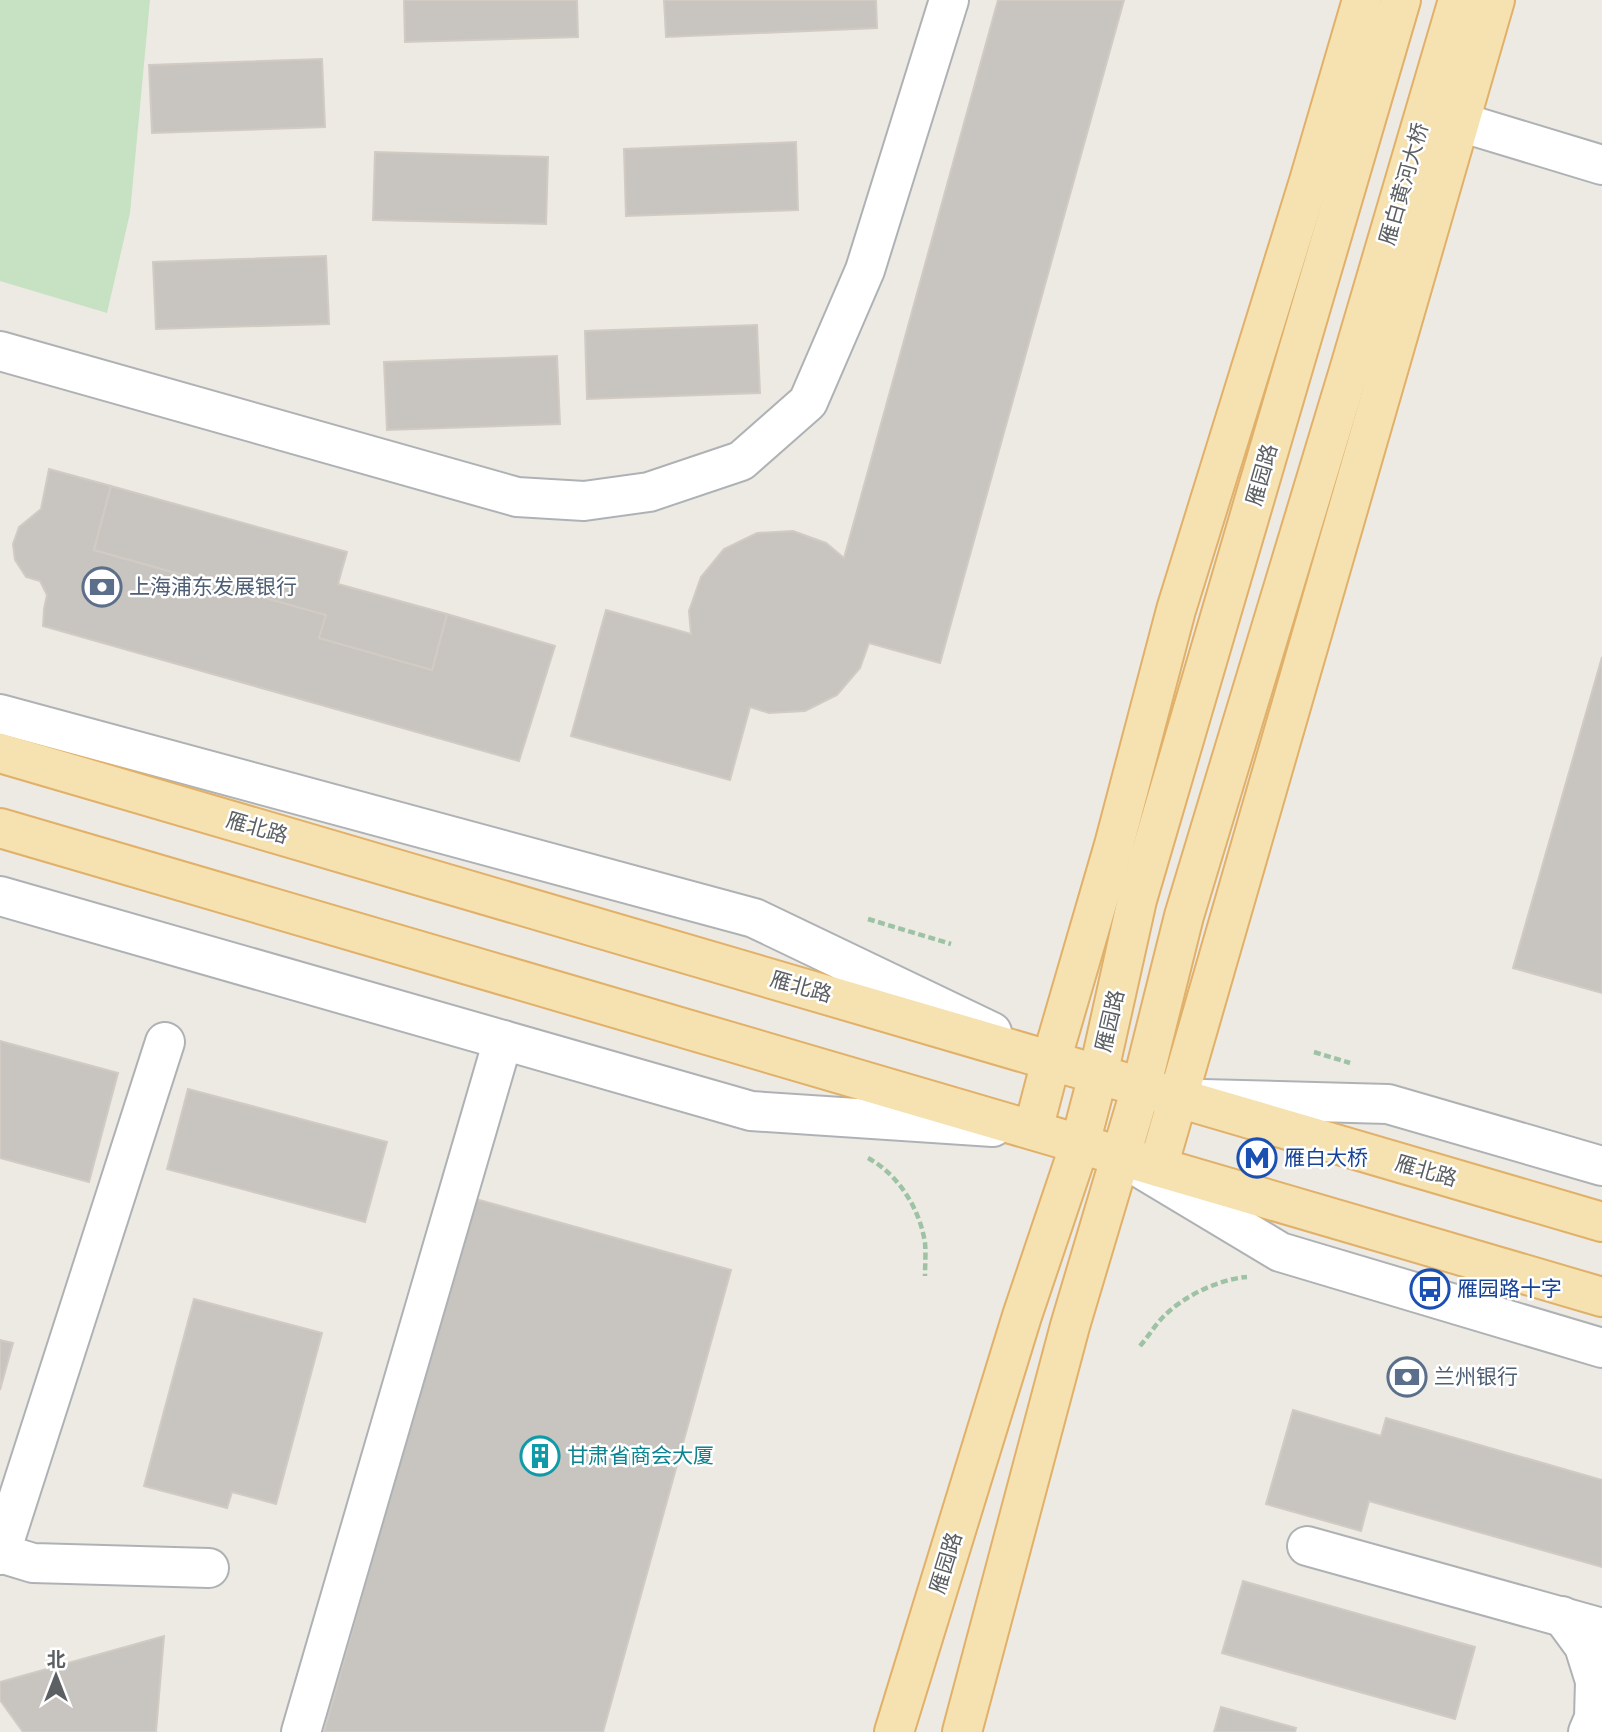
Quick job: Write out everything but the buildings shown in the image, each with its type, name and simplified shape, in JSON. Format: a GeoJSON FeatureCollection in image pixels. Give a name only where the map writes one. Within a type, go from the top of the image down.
{"type":"FeatureCollection","features":[{"type":"Feature","properties":{"kind":"main road","name":"雁园路"},"geometry":{"type":"LineString","coordinates":[[1033,1130],[1114,845],[1176,610],[1362,0]]}},
{"type":"Feature","properties":{"kind":"main road","name":"雁园路"},"geometry":{"type":"LineString","coordinates":[[894,1732],[1022,1316],[1080,1144],[1137,901],[1401,0]]}},
{"type":"Feature","properties":{"kind":"main road","name":"雁白黄河大桥"},"geometry":{"type":"LineString","coordinates":[[1141,1088],[1184,916],[1458,0]]}},
{"type":"Feature","properties":{"kind":"main road"},"geometry":{"type":"LineString","coordinates":[[1158,1167],[1495,0]]}},
{"type":"Feature","properties":{"kind":"main road","name":"雁北路"},"geometry":{"type":"LineString","coordinates":[[0,753],[1602,1222]]}},
{"type":"Feature","properties":{"kind":"main road"},"geometry":{"type":"LineString","coordinates":[[0,828],[1602,1297]]}},
{"type":"Feature","properties":{"kind":"main road"},"geometry":{"type":"LineString","coordinates":[[962,1732],[1070,1326],[1141,1088]]}},
{"type":"Feature","properties":{"kind":"street"},"geometry":{"type":"LineString","coordinates":[[0,351],[517,497],[584,501],[649,492],[741,461],[808,402],[865,270],[949,0]]}},
{"type":"Feature","properties":{"kind":"street"},"geometry":{"type":"LineString","coordinates":[[1460,122],[1602,165]]}},
{"type":"Feature","properties":{"kind":"street"},"geometry":{"type":"LineString","coordinates":[[0,714],[754,918],[1051,1060]]}},
{"type":"Feature","properties":{"kind":"street"},"geometry":{"type":"LineString","coordinates":[[0,897],[751,1111],[1033,1130]]}},
{"type":"Feature","properties":{"kind":"street"},"geometry":{"type":"LineString","coordinates":[[301,1732],[503,1040]]}},
{"type":"Feature","properties":{"kind":"street"},"geometry":{"type":"LineString","coordinates":[[165,1042],[0,1554],[33,1563],[209,1567]]}},
{"type":"Feature","properties":{"kind":"street"},"geometry":{"type":"LineString","coordinates":[[1178,1098],[1388,1104],[1602,1166]]}},
{"type":"Feature","properties":{"kind":"street"},"geometry":{"type":"LineString","coordinates":[[1120,1156],[1280,1251],[1602,1348]]}},
{"type":"Feature","properties":{"kind":"street"},"geometry":{"type":"LineString","coordinates":[[1307,1546],[1602,1628]]}},
{"type":"Feature","properties":{"kind":"street"},"geometry":{"type":"LineString","coordinates":[[1562,1616],[1584,1646],[1595,1681],[1594,1718],[1588,1732]]}},
{"type":"Feature","properties":{"kind":"path"},"geometry":{"type":"LineString","coordinates":[[868,919],[951,944]]}},
{"type":"Feature","properties":{"kind":"path"},"geometry":{"type":"LineString","coordinates":[[862,1156],[872,1160],[898,1182],[915,1211],[925,1243],[925,1276]]}},
{"type":"Feature","properties":{"kind":"path"},"geometry":{"type":"LineString","coordinates":[[1140,1346],[1164,1315],[1196,1292],[1233,1278],[1259,1276]]}},
{"type":"Feature","properties":{"kind":"green space"},"geometry":{"type":"Polygon","coordinates":[[[0,0],[150,0],[130,213],[107,313],[0,281],[0,0]]]}},
{"type":"Feature","properties":{"kind":"place","name":"上海浦东发展银行"},"geometry":{"type":"Point","coordinates":[102,587]}},
{"type":"Feature","properties":{"kind":"place","name":"雁白大桥"},"geometry":{"type":"Point","coordinates":[1257,1158]}},
{"type":"Feature","properties":{"kind":"place","name":"雁园路十字"},"geometry":{"type":"Point","coordinates":[1430,1289]}},
{"type":"Feature","properties":{"kind":"place","name":"兰州银行"},"geometry":{"type":"Point","coordinates":[1407,1377]}},
{"type":"Feature","properties":{"kind":"place","name":"甘肃省商会大厦"},"geometry":{"type":"Point","coordinates":[540,1456]}}]}
